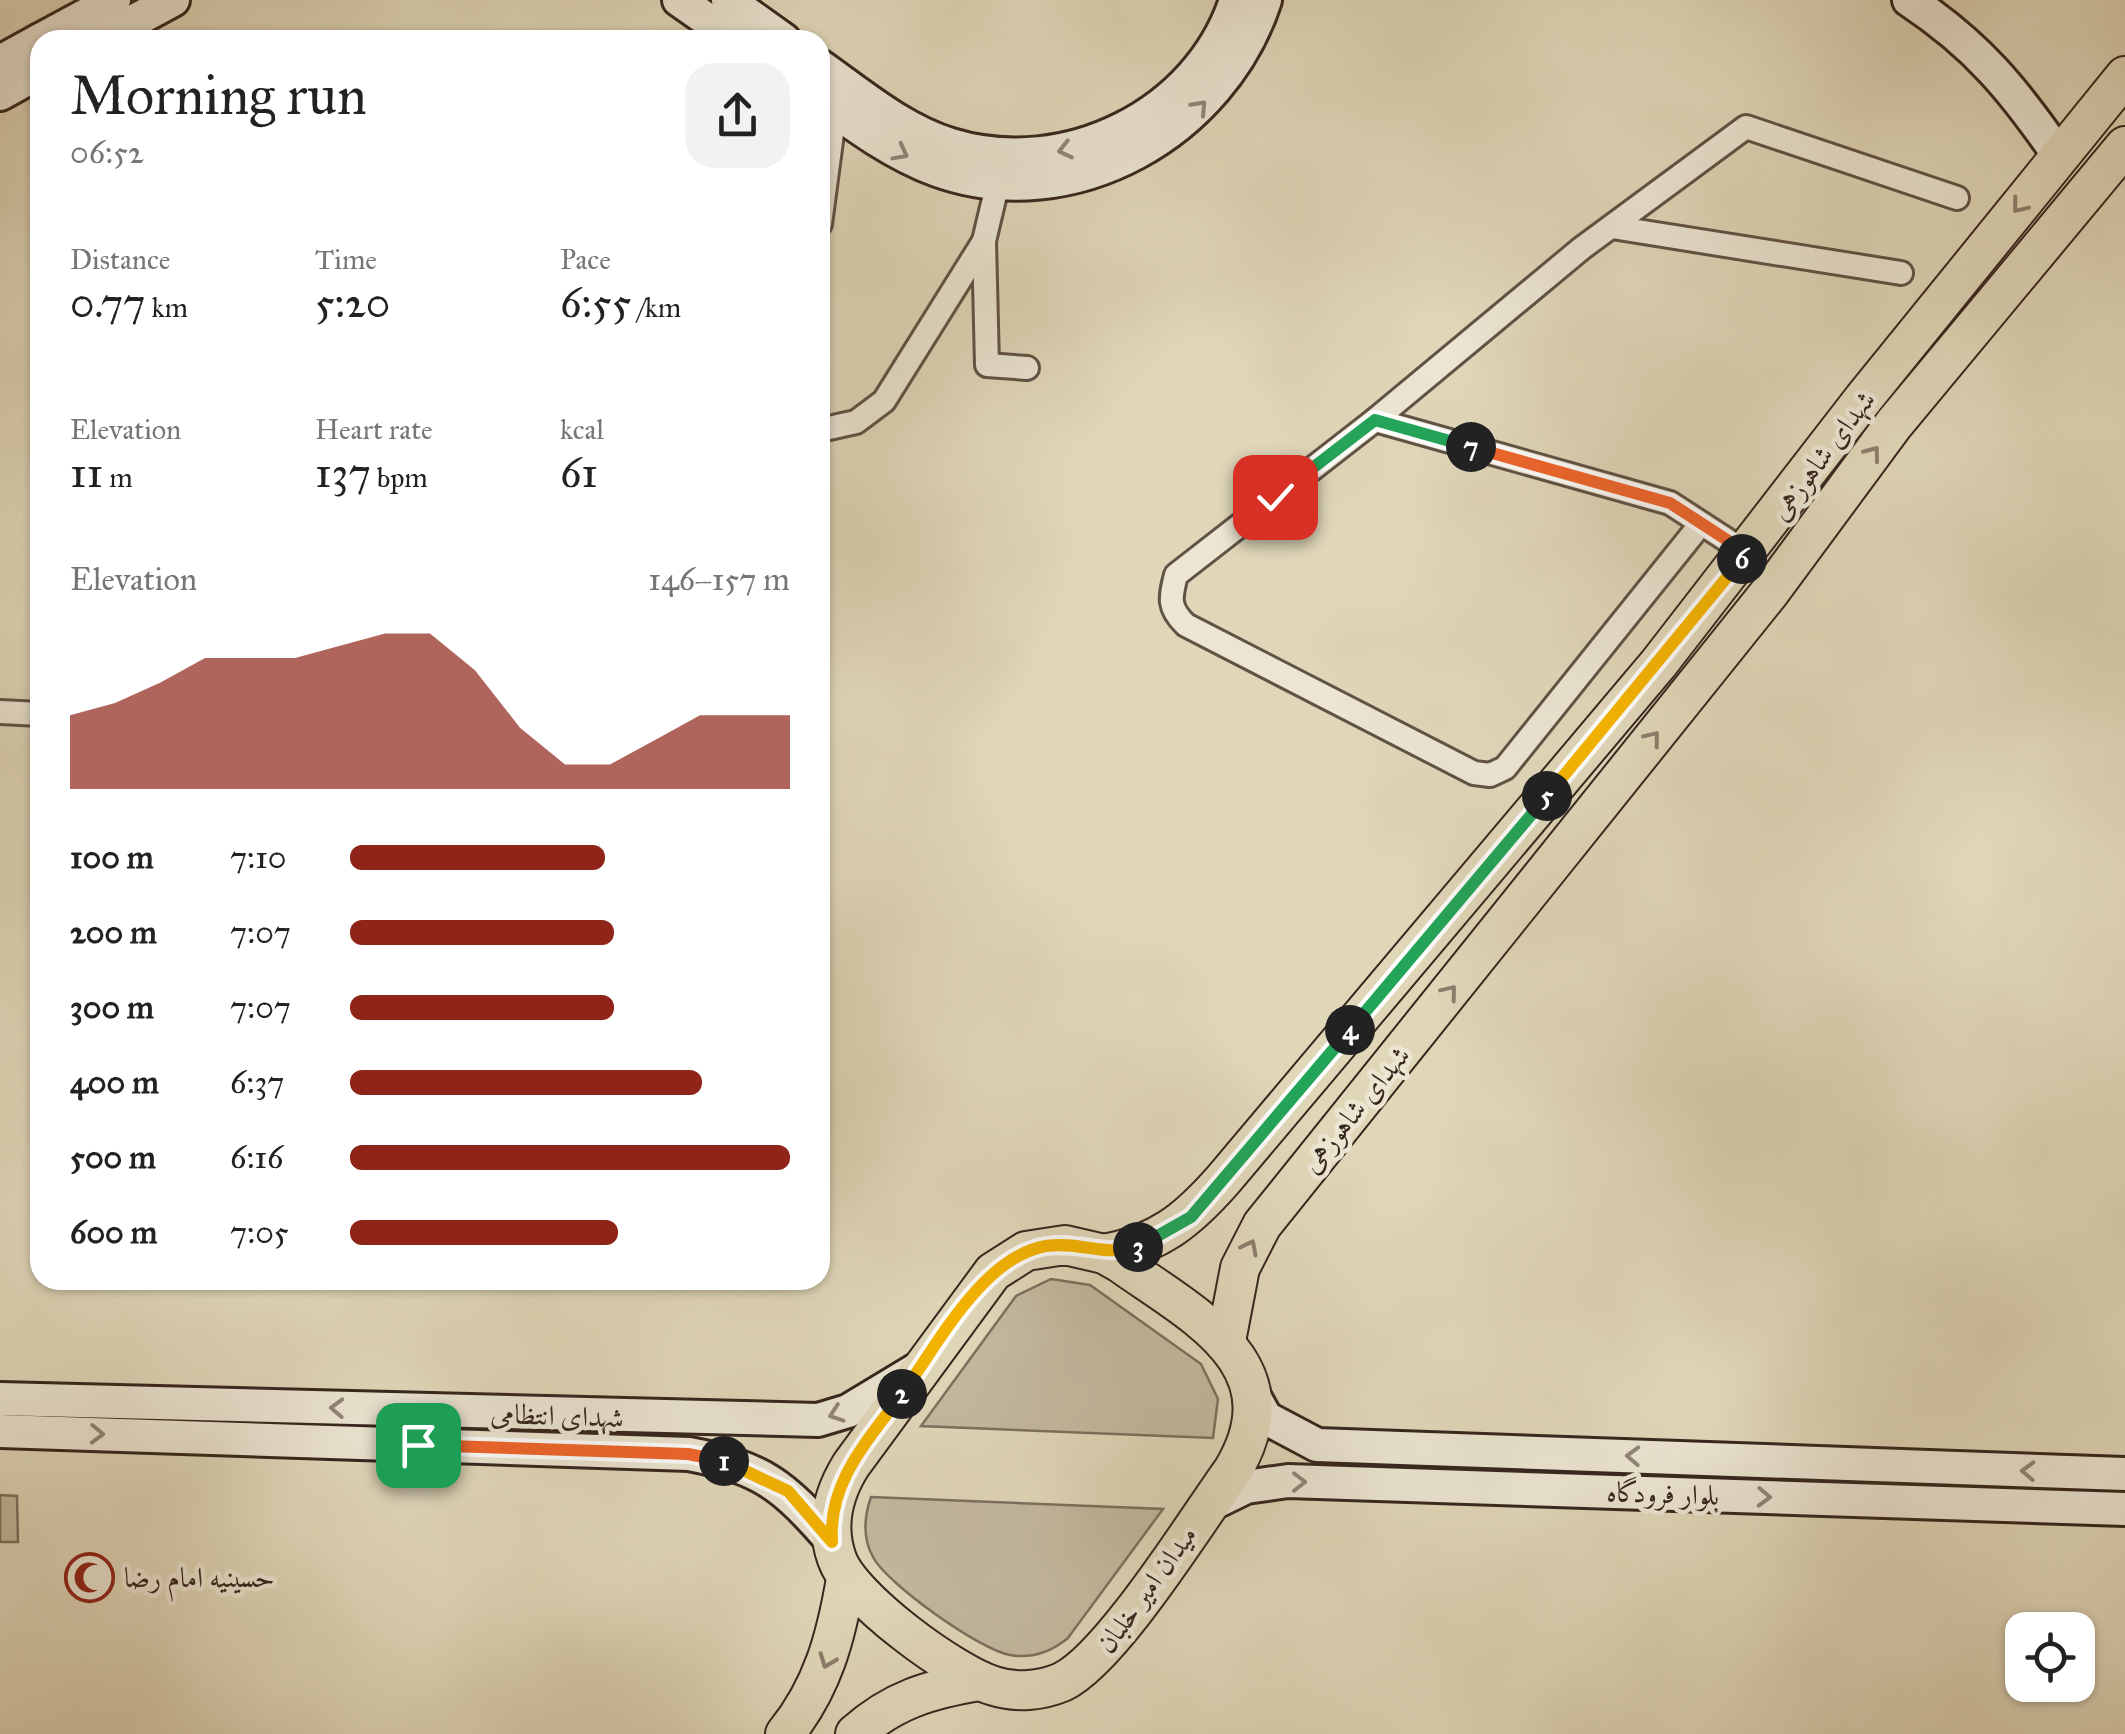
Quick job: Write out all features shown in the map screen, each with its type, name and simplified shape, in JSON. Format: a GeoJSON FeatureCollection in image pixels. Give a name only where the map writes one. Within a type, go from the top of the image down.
{"type":"FeatureCollection","features":[{"type":"Feature","properties":{"kind":"main road"},"geometry":{"type":"LineString","coordinates":[[58,30],[114,0]]}},
{"type":"Feature","properties":{"kind":"main road"},"geometry":{"type":"LineString","coordinates":[[118,30],[173,0]]}},
{"type":"Feature","properties":{"kind":"main road"},"geometry":{"type":"LineString","coordinates":[[680,0],[722,30]]}},
{"type":"Feature","properties":{"kind":"main road"},"geometry":{"type":"LineString","coordinates":[[728,0],[770,30]]}},
{"type":"Feature","properties":{"kind":"main road"},"geometry":{"type":"LineString","coordinates":[[830,73],[932,138],[986,154],[1039,156],[1093,143],[1172,96],[1236,23],[1265,0]]}},
{"type":"Feature","properties":{"kind":"main road"},"geometry":{"type":"LineString","coordinates":[[1909,0],[1960,34],[2010,86],[2060,157]]}},
{"type":"Feature","properties":{"kind":"main road"},"geometry":{"type":"LineString","coordinates":[[830,107],[903,156],[940,171],[998,182],[1042,184],[1103,170],[1145,149],[1191,117],[1230,73],[1236,23]]}},
{"type":"Feature","properties":{"kind":"main road"},"geometry":{"type":"LineString","coordinates":[[12,74],[30,52]]}},
{"type":"Feature","properties":{"kind":"main road","name":"شهدای شاهوزهی"},"geometry":{"type":"LineString","coordinates":[[1104,1254],[1155,1241],[1191,1217],[1747,553],[1864,398],[2125,76]]}},
{"type":"Feature","properties":{"kind":"main road","name":"شهدای شاهوزهی"},"geometry":{"type":"LineString","coordinates":[[1226,1341],[1240,1268],[1262,1226],[1747,622],[1894,424],[2125,146]]}},
{"type":"Feature","properties":{"kind":"main road"},"geometry":{"type":"LineString","coordinates":[[1802,482],[1832,508]]}},
{"type":"Feature","properties":{"kind":"main road","name":"میدان امیر خلبان"},"geometry":{"type":"LineString","coordinates":[[1065,1245],[1104,1254],[1226,1341],[1247,1374],[1252,1393],[1253,1413],[1244,1452],[1091,1663],[1075,1675],[1038,1689],[1018,1690],[980,1681],[872,1606],[846,1578],[832,1542],[834,1502],[840,1483],[980,1286],[1008,1260],[1026,1251],[1065,1245]]}},
{"type":"Feature","properties":{"kind":"main road","name":"شهدای انتظامی"},"geometry":{"type":"LineString","coordinates":[[0,1399],[818,1420],[848,1411],[922,1368]]}},
{"type":"Feature","properties":{"kind":"main road","name":"بلوار فرودگاه"},"geometry":{"type":"LineString","coordinates":[[1252,1393],[1266,1418],[1317,1445],[2125,1474]]}},
{"type":"Feature","properties":{"kind":"main road"},"geometry":{"type":"LineString","coordinates":[[282,1407],[283,1440]]}},
{"type":"Feature","properties":{"kind":"main road","name":"شهدای انتظامی"},"geometry":{"type":"LineString","coordinates":[[0,1431],[688,1454],[737,1463],[788,1491],[832,1542]]}},
{"type":"Feature","properties":{"kind":"main road","name":"بلوار فرودگاه"},"geometry":{"type":"LineString","coordinates":[[1206,1506],[1246,1487],[1288,1481],[2125,1508]]}},
{"type":"Feature","properties":{"kind":"main road"},"geometry":{"type":"LineString","coordinates":[[785,1734],[805,1709],[825,1668],[846,1578]]}},
{"type":"Feature","properties":{"kind":"main road"},"geometry":{"type":"LineString","coordinates":[[855,1734],[883,1709],[908,1697],[980,1681]]}},
{"type":"Feature","properties":{"kind":"street"},"geometry":{"type":"LineString","coordinates":[[1700,525],[1505,768],[1490,775],[1474,773],[1186,625],[1172,612],[1170,598],[1176,575],[1612,227],[1746,127],[1957,198]]}},
{"type":"Feature","properties":{"kind":"street"},"geometry":{"type":"LineString","coordinates":[[998,182],[984,241],[987,365],[1027,368]]}},
{"type":"Feature","properties":{"kind":"street"},"geometry":{"type":"LineString","coordinates":[[1612,227],[1900,273]]}},
{"type":"Feature","properties":{"kind":"street"},"geometry":{"type":"LineString","coordinates":[[830,428],[856,422],[884,402],[984,241]]}},
{"type":"Feature","properties":{"kind":"street"},"geometry":{"type":"LineString","coordinates":[[1375,420],[1670,503],[1747,553]]}},
{"type":"Feature","properties":{"kind":"street"},"geometry":{"type":"LineString","coordinates":[[0,712],[30,714]]}},
{"type":"Feature","properties":{"kind":"shaded area"},"geometry":{"type":"Polygon","coordinates":[[[1051,1279],[1090,1285],[1201,1364],[1218,1399],[1213,1438],[921,1426],[1016,1296],[1051,1279]]]}},
{"type":"Feature","properties":{"kind":"shaded area"},"geometry":{"type":"Polygon","coordinates":[[[0,1495],[17,1496],[18,1542],[0,1542],[0,1495]]]}},
{"type":"Feature","properties":{"kind":"shaded area"},"geometry":{"type":"Polygon","coordinates":[[[871,1497],[1163,1509],[1068,1638],[1041,1653],[1018,1656],[996,1650],[957,1629],[882,1569],[869,1550],[866,1534],[871,1497]]]}},
{"type":"Feature","properties":{"kind":"place","name":"حسینیه امام رضا"},"geometry":{"type":"Point","coordinates":[89,1577]}},
{"type":"Feature","properties":{"kind":"route"},"geometry":{"type":"LineString","coordinates":[[418,1445],[688,1454],[737,1463],[788,1491],[832,1542],[831,1522],[840,1483],[980,1286],[1008,1260],[1026,1251],[1065,1245],[1104,1254],[1131,1249],[1155,1241],[1191,1217],[1659,663],[1747,553],[1670,503],[1375,420],[1275,497]]}}]}
